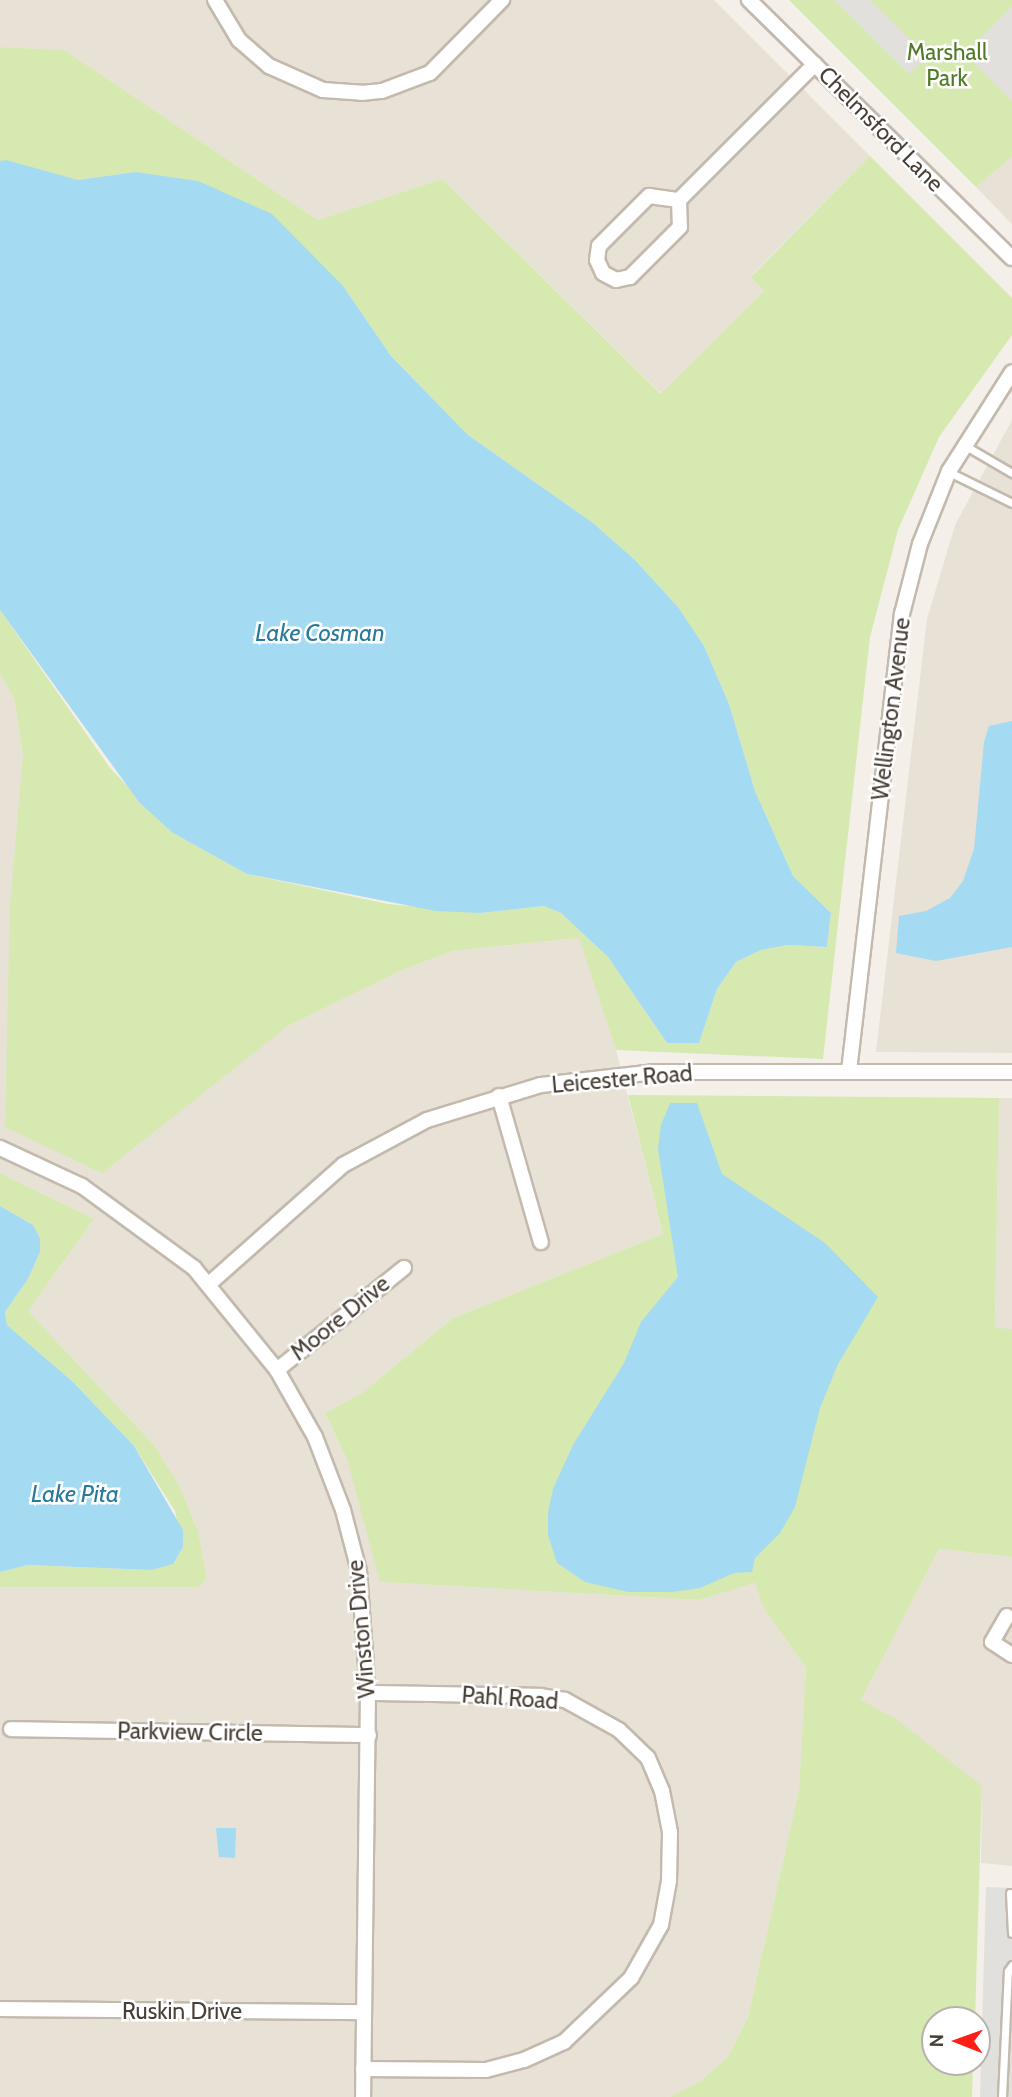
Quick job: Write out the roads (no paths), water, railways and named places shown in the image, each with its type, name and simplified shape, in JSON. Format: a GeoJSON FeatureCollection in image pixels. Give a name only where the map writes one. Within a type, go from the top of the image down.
{"type":"FeatureCollection","features":[{"type":"Feature","properties":{"kind":"street"},"geometry":{"type":"LineString","coordinates":[[215,0],[239,40],[269,66],[313,87],[362,93],[382,92],[430,73],[502,0]]}},
{"type":"Feature","properties":{"kind":"street","name":"Chelmsford Lane"},"geometry":{"type":"LineString","coordinates":[[750,0],[1012,258]]}},
{"type":"Feature","properties":{"kind":"street"},"geometry":{"type":"LineString","coordinates":[[679,200],[649,197],[600,246],[597,260],[603,273],[616,280],[630,277],[680,228],[679,200],[815,64]]}},
{"type":"Feature","properties":{"kind":"street","name":"Wellington Avenue"},"geometry":{"type":"LineString","coordinates":[[849,1070],[902,614],[920,544],[949,471],[963,444],[1012,372]]}},
{"type":"Feature","properties":{"kind":"street","name":"Leicester Road"},"geometry":{"type":"LineString","coordinates":[[209,1284],[343,1165],[427,1120],[499,1096],[591,1076],[849,1070],[1012,1072]]}},
{"type":"Feature","properties":{"kind":"street"},"geometry":{"type":"LineString","coordinates":[[499,1096],[541,1242]]}},
{"type":"Feature","properties":{"kind":"street","name":"Winston Drive"},"geometry":{"type":"LineString","coordinates":[[0,1148],[82,1186],[134,1220],[209,1284],[277,1370],[315,1437],[343,1510],[359,1571],[368,1693],[363,2097]]}},
{"type":"Feature","properties":{"kind":"street","name":"Moore Drive"},"geometry":{"type":"LineString","coordinates":[[277,1370],[404,1268]]}},
{"type":"Feature","properties":{"kind":"street"},"geometry":{"type":"LineString","coordinates":[[1007,1616],[992,1642],[1012,1655]]}},
{"type":"Feature","properties":{"kind":"street","name":"Pahl Road"},"geometry":{"type":"LineString","coordinates":[[363,2069],[486,2070],[524,2060],[564,2042],[600,2012],[631,1978],[661,1925],[669,1881],[670,1832],[662,1791],[648,1758],[619,1730],[565,1700],[541,1696],[368,1693]]}},
{"type":"Feature","properties":{"kind":"street","name":"Parkview Circle"},"geometry":{"type":"LineString","coordinates":[[11,1729],[369,1735]]}},
{"type":"Feature","properties":{"kind":"street","name":"Ruskin Drive"},"geometry":{"type":"LineString","coordinates":[[0,2010],[364,2012]]}},
{"type":"Feature","properties":{"kind":"lane"},"geometry":{"type":"LineString","coordinates":[[963,444],[1012,473]]}},
{"type":"Feature","properties":{"kind":"lane"},"geometry":{"type":"LineString","coordinates":[[949,471],[1012,503]]}},
{"type":"Feature","properties":{"kind":"lane"},"geometry":{"type":"LineString","coordinates":[[1010,1893],[1012,1933]]}},
{"type":"Feature","properties":{"kind":"lane"},"geometry":{"type":"LineString","coordinates":[[1002,2097],[1008,1971],[1012,1965]]}},
{"type":"Feature","properties":{"kind":"water","name":"Lake Cosman"},"geometry":{"type":"Polygon","coordinates":[[[6,160],[78,180],[135,172],[198,181],[272,214],[343,286],[391,356],[468,435],[593,523],[635,560],[678,607],[704,646],[729,704],[755,791],[793,876],[831,913],[827,947],[788,945],[761,950],[736,962],[717,989],[699,1043],[667,1043],[608,957],[561,913],[544,906],[480,913],[436,911],[247,874],[173,833],[139,802],[0,610],[0,161],[6,160]]]}},
{"type":"Feature","properties":{"kind":"water"},"geometry":{"type":"Polygon","coordinates":[[[1012,721],[1012,947],[936,961],[896,953],[899,916],[926,911],[950,898],[963,881],[974,849],[984,742],[989,726],[1012,721]]]}},
{"type":"Feature","properties":{"kind":"water"},"geometry":{"type":"Polygon","coordinates":[[[670,1103],[697,1103],[722,1174],[825,1243],[878,1297],[838,1364],[820,1408],[795,1507],[780,1533],[755,1558],[752,1572],[734,1573],[700,1588],[672,1592],[628,1592],[585,1582],[557,1563],[548,1535],[548,1512],[553,1489],[573,1445],[624,1363],[641,1322],[678,1277],[658,1149],[661,1125],[670,1103]]]}},
{"type":"Feature","properties":{"kind":"water","name":"Lake Pita"},"geometry":{"type":"Polygon","coordinates":[[[0,1206],[33,1225],[40,1238],[40,1252],[28,1279],[5,1312],[7,1325],[73,1382],[134,1446],[183,1530],[183,1547],[173,1564],[152,1570],[28,1565],[0,1572],[0,1206]]]}},
{"type":"Feature","properties":{"kind":"water"},"geometry":{"type":"Polygon","coordinates":[[[216,1828],[236,1828],[235,1858],[219,1857],[216,1828]]]}},
{"type":"Feature","properties":{"kind":"park label","name":"Marshall Park"},"geometry":{"type":"Point","coordinates":[947,65]}}]}
